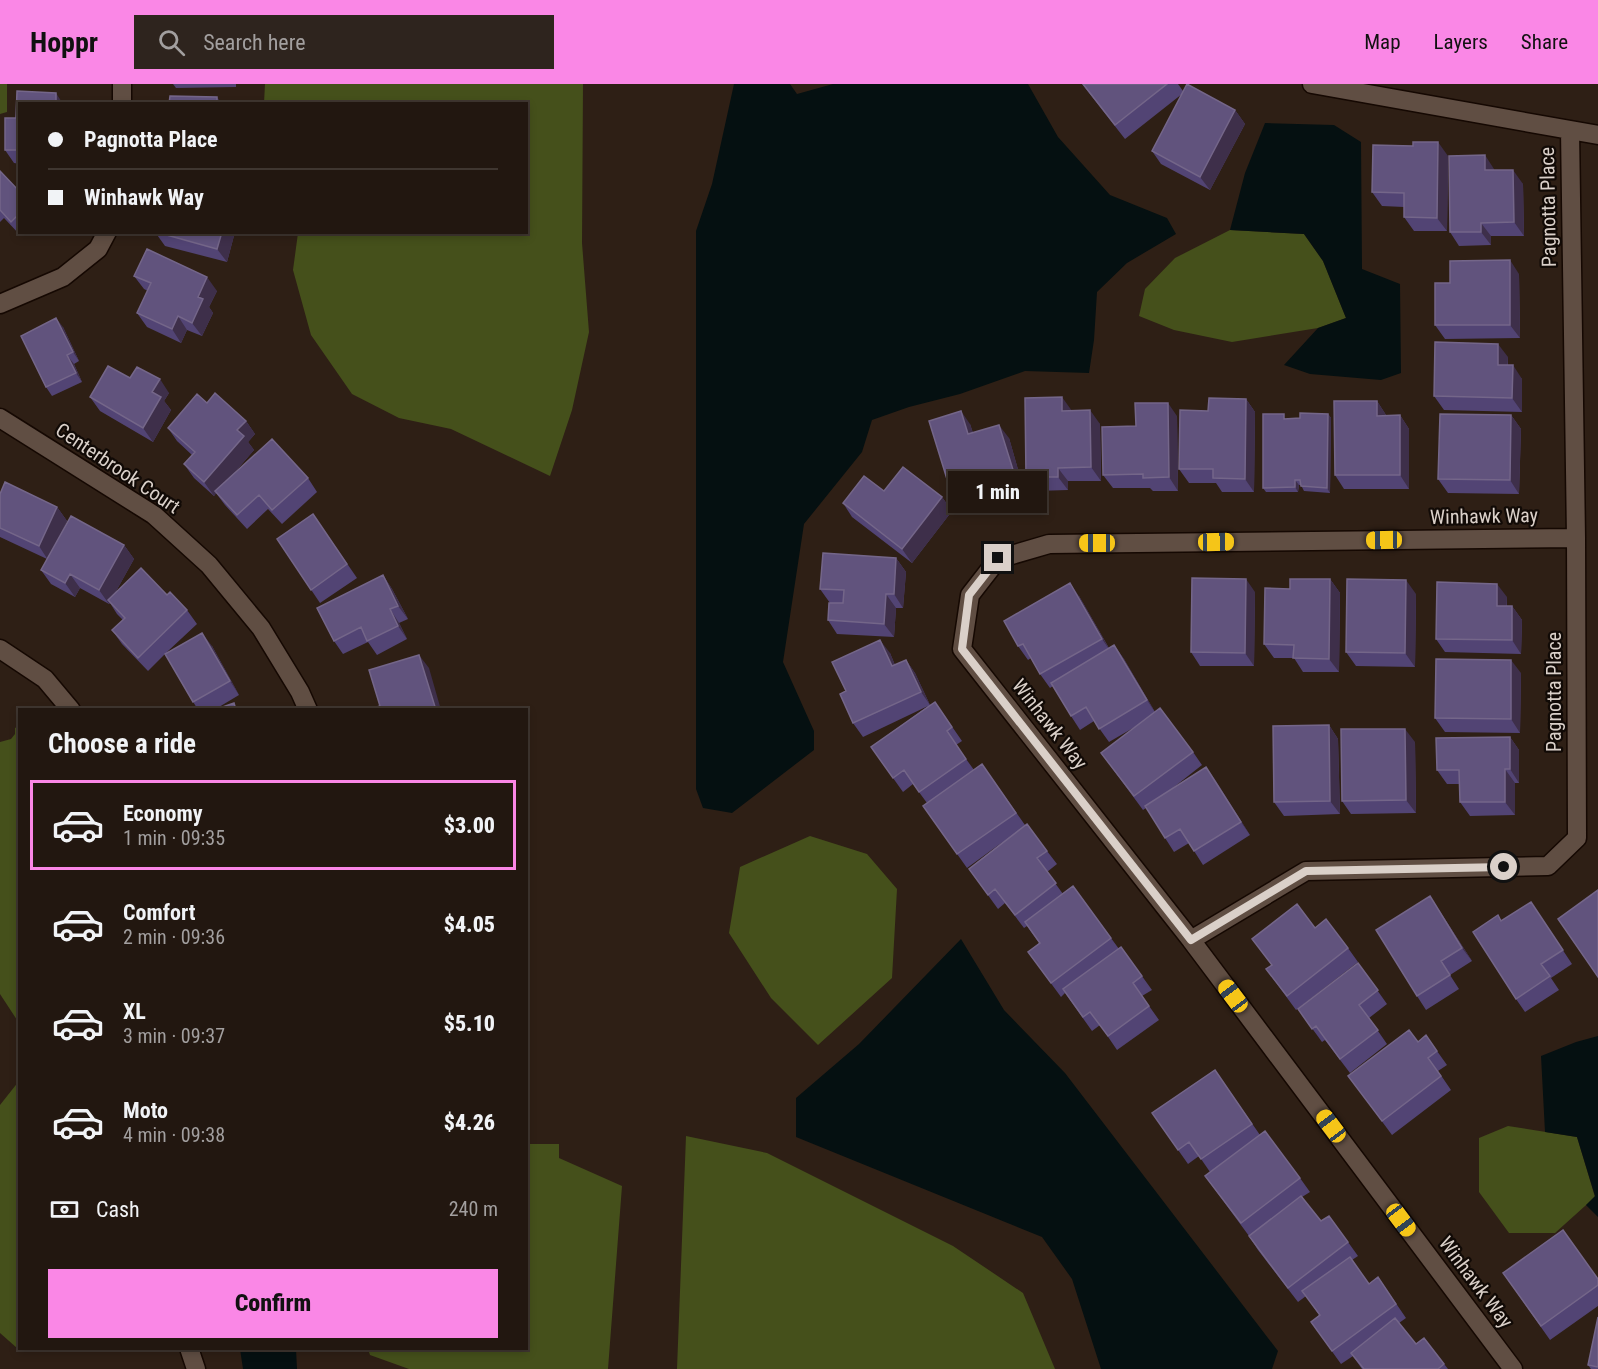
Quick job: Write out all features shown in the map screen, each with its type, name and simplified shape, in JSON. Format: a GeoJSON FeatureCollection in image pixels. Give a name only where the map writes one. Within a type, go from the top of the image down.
{"type":"FeatureCollection","features":[{"type":"Feature","properties":{"kind":"street"},"geometry":{"type":"LineString","coordinates":[[122,84],[122,102]]}},
{"type":"Feature","properties":{"kind":"street"},"geometry":{"type":"LineString","coordinates":[[1312,84],[1598,135]]}},
{"type":"Feature","properties":{"kind":"street","name":"Pagnotta Place"},"geometry":{"type":"LineString","coordinates":[[1191,940],[1306,871],[1548,866],[1577,838],[1576,538],[1570,130]]}},
{"type":"Feature","properties":{"kind":"street"},"geometry":{"type":"LineString","coordinates":[[0,304],[63,277],[98,249],[106,234]]}},
{"type":"Feature","properties":{"kind":"street","name":"Centerbrook Court"},"geometry":{"type":"LineString","coordinates":[[0,418],[154,515],[209,566],[261,628],[300,692],[307,708]]}},
{"type":"Feature","properties":{"kind":"street","name":"Winhawk Way"},"geometry":{"type":"LineString","coordinates":[[1513,1369],[1191,940],[962,649],[969,595],[998,558],[1049,544],[1576,538]]}},
{"type":"Feature","properties":{"kind":"street"},"geometry":{"type":"LineString","coordinates":[[0,649],[45,679],[69,708]]}},
{"type":"Feature","properties":{"kind":"street"},"geometry":{"type":"LineString","coordinates":[[190,1350],[196,1369]]}},
{"type":"Feature","properties":{"kind":"green space"},"geometry":{"type":"Polygon","coordinates":[[[0,84],[7,84],[7,112],[0,114],[0,84]]]}},
{"type":"Feature","properties":{"kind":"green space"},"geometry":{"type":"Polygon","coordinates":[[[265,84],[583,84],[582,243],[589,332],[572,410],[550,476],[451,429],[399,418],[352,394],[311,335],[293,270],[298,234],[528,234],[528,102],[264,102],[265,84]]]}},
{"type":"Feature","properties":{"kind":"green space"},"geometry":{"type":"Polygon","coordinates":[[[1230,230],[1304,234],[1323,261],[1346,318],[1318,328],[1232,342],[1174,330],[1139,316],[1145,289],[1175,258],[1230,230]]]}},
{"type":"Feature","properties":{"kind":"green space"},"geometry":{"type":"Polygon","coordinates":[[[18,727],[18,1021],[0,994],[0,742],[11,739],[15,734],[15,728],[18,727]]]}},
{"type":"Feature","properties":{"kind":"green space"},"geometry":{"type":"Polygon","coordinates":[[[810,836],[867,854],[897,889],[892,978],[818,1045],[771,998],[729,933],[740,867],[810,836]]]}},
{"type":"Feature","properties":{"kind":"green space"},"geometry":{"type":"Polygon","coordinates":[[[18,1082],[18,1348],[0,1333],[0,1105],[18,1082]]]}},
{"type":"Feature","properties":{"kind":"green space"},"geometry":{"type":"Polygon","coordinates":[[[1508,1126],[1577,1137],[1595,1197],[1555,1233],[1509,1233],[1479,1192],[1479,1138],[1508,1126]]]}},
{"type":"Feature","properties":{"kind":"green space"},"geometry":{"type":"Polygon","coordinates":[[[686,1136],[767,1153],[953,1246],[1023,1293],[1055,1369],[677,1369],[686,1136]]]}},
{"type":"Feature","properties":{"kind":"green space"},"geometry":{"type":"Polygon","coordinates":[[[528,1144],[559,1144],[559,1158],[622,1186],[608,1369],[409,1369],[370,1355],[368,1350],[528,1350],[528,1144]]]}},
{"type":"Feature","properties":{"kind":"shaded area"},"geometry":{"type":"Polygon","coordinates":[[[734,84],[790,84],[797,94],[833,84],[1028,84],[1058,137],[1110,195],[1167,218],[1176,234],[1127,263],[1097,292],[1089,373],[1025,371],[960,394],[909,407],[872,420],[862,452],[804,524],[783,662],[814,731],[814,750],[732,813],[703,808],[696,789],[696,231],[712,184],[734,84]]]}},
{"type":"Feature","properties":{"kind":"shaded area"},"geometry":{"type":"Polygon","coordinates":[[[1265,123],[1334,125],[1361,142],[1362,269],[1400,284],[1401,373],[1381,380],[1310,374],[1284,365],[1318,328],[1346,318],[1323,261],[1304,234],[1230,230],[1245,173],[1265,123]]]}},
{"type":"Feature","properties":{"kind":"shaded area"},"geometry":{"type":"Polygon","coordinates":[[[961,939],[1004,1010],[1065,1073],[1278,1351],[1272,1369],[1101,1369],[1072,1279],[1042,1237],[796,1137],[796,1098],[859,1044],[961,939]]]}},
{"type":"Feature","properties":{"kind":"shaded area"},"geometry":{"type":"Polygon","coordinates":[[[1598,1036],[1598,1217],[1586,1205],[1595,1196],[1577,1137],[1545,1132],[1541,1056],[1598,1036]]]}},
{"type":"Feature","properties":{"kind":"shaded area"},"geometry":{"type":"Polygon","coordinates":[[[240,1350],[296,1350],[297,1369],[243,1369],[240,1350]]]}},
{"type":"Feature","properties":{"kind":"building"},"geometry":{"type":"Polygon","coordinates":[[[1083,84],[1167,84],[1115,125],[1083,84]]]}},
{"type":"Feature","properties":{"kind":"building"},"geometry":{"type":"Polygon","coordinates":[[[1187,84],[1235,110],[1200,177],[1152,151],[1187,84]]]}},
{"type":"Feature","properties":{"kind":"building"},"geometry":{"type":"Polygon","coordinates":[[[17,91],[56,93],[56,102],[18,102],[18,150],[5,150],[5,118],[16,118],[17,91]]]}},
{"type":"Feature","properties":{"kind":"building"},"geometry":{"type":"Polygon","coordinates":[[[170,96],[217,97],[217,102],[169,102],[170,96]]]}},
{"type":"Feature","properties":{"kind":"building"},"geometry":{"type":"Polygon","coordinates":[[[1413,142],[1438,142],[1437,218],[1404,217],[1404,193],[1372,192],[1373,145],[1413,146],[1413,142]]]}},
{"type":"Feature","properties":{"kind":"building"},"geometry":{"type":"Polygon","coordinates":[[[1485,155],[1485,170],[1513,170],[1514,222],[1481,223],[1481,232],[1450,232],[1449,156],[1485,155]]]}},
{"type":"Feature","properties":{"kind":"building"},"geometry":{"type":"Polygon","coordinates":[[[0,171],[18,190],[18,215],[11,222],[0,210],[0,171]]]}},
{"type":"Feature","properties":{"kind":"building"},"geometry":{"type":"Polygon","coordinates":[[[163,234],[221,234],[217,249],[163,234]]]}},
{"type":"Feature","properties":{"kind":"building"},"geometry":{"type":"Polygon","coordinates":[[[147,249],[207,277],[198,297],[203,299],[192,323],[178,316],[172,329],[137,313],[151,283],[134,276],[147,249]]]}},
{"type":"Feature","properties":{"kind":"building"},"geometry":{"type":"Polygon","coordinates":[[[1510,260],[1510,325],[1435,325],[1435,283],[1450,283],[1450,261],[1510,260]]]}},
{"type":"Feature","properties":{"kind":"building"},"geometry":{"type":"Polygon","coordinates":[[[56,318],[73,352],[67,355],[76,373],[46,387],[21,336],[56,318]]]}},
{"type":"Feature","properties":{"kind":"building"},"geometry":{"type":"Polygon","coordinates":[[[1435,342],[1498,344],[1498,365],[1513,365],[1512,398],[1434,396],[1435,342]]]}},
{"type":"Feature","properties":{"kind":"building"},"geometry":{"type":"Polygon","coordinates":[[[108,366],[130,378],[137,367],[160,379],[152,392],[161,397],[143,428],[90,397],[108,366]]]}},
{"type":"Feature","properties":{"kind":"building"},"geometry":{"type":"Polygon","coordinates":[[[215,393],[246,421],[237,430],[244,436],[204,482],[184,464],[195,452],[168,428],[197,394],[207,403],[215,393]]]}},
{"type":"Feature","properties":{"kind":"building"},"geometry":{"type":"Polygon","coordinates":[[[1062,397],[1062,411],[1090,410],[1091,467],[1058,468],[1058,477],[1026,477],[1025,398],[1062,397]]]}},
{"type":"Feature","properties":{"kind":"building"},"geometry":{"type":"Polygon","coordinates":[[[1209,398],[1246,399],[1245,479],[1213,478],[1213,469],[1179,469],[1180,410],[1208,411],[1209,398]]]}},
{"type":"Feature","properties":{"kind":"building"},"geometry":{"type":"Polygon","coordinates":[[[1334,401],[1377,401],[1377,416],[1400,415],[1400,475],[1335,475],[1334,401]]]}},
{"type":"Feature","properties":{"kind":"building"},"geometry":{"type":"Polygon","coordinates":[[[1135,403],[1168,403],[1169,477],[1143,478],[1143,474],[1103,475],[1102,427],[1136,426],[1135,403]]]}},
{"type":"Feature","properties":{"kind":"building"},"geometry":{"type":"Polygon","coordinates":[[[961,411],[968,434],[999,425],[1014,473],[951,492],[929,421],[961,411]]]}},
{"type":"Feature","properties":{"kind":"building"},"geometry":{"type":"Polygon","coordinates":[[[1300,413],[1328,414],[1327,488],[1301,486],[1300,480],[1295,480],[1295,487],[1263,488],[1263,414],[1284,414],[1284,419],[1300,418],[1300,413]]]}},
{"type":"Feature","properties":{"kind":"building"},"geometry":{"type":"Polygon","coordinates":[[[1440,414],[1511,415],[1510,480],[1438,479],[1440,414]]]}},
{"type":"Feature","properties":{"kind":"building"},"geometry":{"type":"Polygon","coordinates":[[[272,439],[308,478],[272,510],[259,495],[237,515],[215,491],[272,439]]]}},
{"type":"Feature","properties":{"kind":"building"},"geometry":{"type":"Polygon","coordinates":[[[903,467],[942,497],[902,549],[843,503],[864,476],[884,491],[903,467]]]}},
{"type":"Feature","properties":{"kind":"building"},"geometry":{"type":"Polygon","coordinates":[[[5,482],[57,507],[39,546],[0,528],[0,494],[5,482]]]}},
{"type":"Feature","properties":{"kind":"building"},"geometry":{"type":"Polygon","coordinates":[[[313,514],[347,564],[311,590],[277,539],[313,514]]]}},
{"type":"Feature","properties":{"kind":"building"},"geometry":{"type":"Polygon","coordinates":[[[71,516],[124,545],[99,590],[70,574],[65,583],[41,570],[71,516]]]}},
{"type":"Feature","properties":{"kind":"building"},"geometry":{"type":"Polygon","coordinates":[[[823,553],[896,558],[894,594],[886,594],[884,624],[828,620],[829,603],[843,603],[844,590],[820,589],[823,553]]]}},
{"type":"Feature","properties":{"kind":"building"},"geometry":{"type":"Polygon","coordinates":[[[141,568],[167,595],[170,592],[187,610],[138,658],[112,630],[125,618],[108,600],[141,568]]]}},
{"type":"Feature","properties":{"kind":"building"},"geometry":{"type":"Polygon","coordinates":[[[383,575],[398,606],[390,609],[398,626],[367,641],[361,627],[334,641],[317,608],[383,575]]]}},
{"type":"Feature","properties":{"kind":"building"},"geometry":{"type":"Polygon","coordinates":[[[1192,578],[1246,579],[1245,653],[1191,652],[1192,578]]]}},
{"type":"Feature","properties":{"kind":"building"},"geometry":{"type":"Polygon","coordinates":[[[1290,579],[1330,579],[1329,659],[1293,658],[1294,645],[1264,644],[1265,588],[1290,589],[1290,579]]]}},
{"type":"Feature","properties":{"kind":"building"},"geometry":{"type":"Polygon","coordinates":[[[1347,579],[1406,580],[1405,653],[1346,652],[1347,579]]]}},
{"type":"Feature","properties":{"kind":"building"},"geometry":{"type":"Polygon","coordinates":[[[1437,582],[1497,584],[1497,606],[1512,606],[1512,640],[1436,639],[1437,582]]]}},
{"type":"Feature","properties":{"kind":"building"},"geometry":{"type":"Polygon","coordinates":[[[1070,583],[1102,639],[1040,674],[1023,644],[1018,646],[1004,621],[1070,583]]]}},
{"type":"Feature","properties":{"kind":"building"},"geometry":{"type":"Polygon","coordinates":[[[202,633],[230,681],[193,702],[165,654],[202,633]]]}},
{"type":"Feature","properties":{"kind":"building"},"geometry":{"type":"Polygon","coordinates":[[[880,640],[892,666],[906,660],[921,692],[853,723],[840,694],[846,691],[832,662],[880,640]]]}},
{"type":"Feature","properties":{"kind":"building"},"geometry":{"type":"Polygon","coordinates":[[[1114,645],[1147,700],[1099,729],[1086,707],[1071,716],[1051,683],[1114,645]]]}},
{"type":"Feature","properties":{"kind":"building"},"geometry":{"type":"Polygon","coordinates":[[[419,655],[435,708],[374,708],[380,706],[369,670],[419,655]]]}},
{"type":"Feature","properties":{"kind":"building"},"geometry":{"type":"Polygon","coordinates":[[[1436,659],[1511,660],[1511,719],[1435,718],[1436,659]]]}},
{"type":"Feature","properties":{"kind":"building"},"geometry":{"type":"Polygon","coordinates":[[[935,702],[952,727],[947,731],[966,759],[919,792],[904,770],[893,778],[871,747],[935,702]]]}},
{"type":"Feature","properties":{"kind":"building"},"geometry":{"type":"Polygon","coordinates":[[[234,703],[235,708],[220,708],[234,703]]]}},
{"type":"Feature","properties":{"kind":"building"},"geometry":{"type":"Polygon","coordinates":[[[1160,708],[1193,752],[1134,796],[1101,753],[1160,708]]]}},
{"type":"Feature","properties":{"kind":"building"},"geometry":{"type":"Polygon","coordinates":[[[1329,725],[1330,801],[1274,802],[1273,726],[1329,725]]]}},
{"type":"Feature","properties":{"kind":"building"},"geometry":{"type":"Polygon","coordinates":[[[1341,729],[1405,729],[1406,800],[1342,801],[1341,729]]]}},
{"type":"Feature","properties":{"kind":"building"},"geometry":{"type":"Polygon","coordinates":[[[1510,737],[1510,769],[1505,769],[1505,802],[1460,802],[1459,770],[1437,770],[1436,738],[1510,737]]]}},
{"type":"Feature","properties":{"kind":"building"},"geometry":{"type":"Polygon","coordinates":[[[982,764],[1016,813],[957,854],[923,806],[982,764]]]}},
{"type":"Feature","properties":{"kind":"building"},"geometry":{"type":"Polygon","coordinates":[[[1206,767],[1241,822],[1194,851],[1180,829],[1165,838],[1145,806],[1206,767]]]}},
{"type":"Feature","properties":{"kind":"building"},"geometry":{"type":"Polygon","coordinates":[[[1027,824],[1047,851],[1037,858],[1056,883],[1015,915],[995,889],[988,895],[969,869],[1027,824]]]}},
{"type":"Feature","properties":{"kind":"building"},"geometry":{"type":"Polygon","coordinates":[[[1073,886],[1111,938],[1051,983],[1028,952],[1040,943],[1025,922],[1073,886]]]}},
{"type":"Feature","properties":{"kind":"building"},"geometry":{"type":"Polygon","coordinates":[[[1598,890],[1598,977],[1558,919],[1598,890]]]}},
{"type":"Feature","properties":{"kind":"building"},"geometry":{"type":"Polygon","coordinates":[[[1430,896],[1462,948],[1441,961],[1450,975],[1417,996],[1376,930],[1430,896]]]}},
{"type":"Feature","properties":{"kind":"building"},"geometry":{"type":"Polygon","coordinates":[[[1531,902],[1563,950],[1541,964],[1550,976],[1516,999],[1473,932],[1498,915],[1501,921],[1531,902]]]}},
{"type":"Feature","properties":{"kind":"building"},"geometry":{"type":"Polygon","coordinates":[[[1297,904],[1315,928],[1326,919],[1348,948],[1287,996],[1266,969],[1272,965],[1252,939],[1297,904]]]}},
{"type":"Feature","properties":{"kind":"building"},"geometry":{"type":"Polygon","coordinates":[[[1121,947],[1142,976],[1133,983],[1149,1006],[1108,1036],[1090,1012],[1083,1017],[1063,989],[1121,947]]]}},
{"type":"Feature","properties":{"kind":"building"},"geometry":{"type":"Polygon","coordinates":[[[1358,963],[1378,990],[1359,1005],[1378,1030],[1340,1059],[1316,1026],[1312,1029],[1298,1009],[1358,963]]]}},
{"type":"Feature","properties":{"kind":"building"},"geometry":{"type":"Polygon","coordinates":[[[1409,1030],[1418,1042],[1426,1035],[1437,1051],[1428,1058],[1441,1076],[1382,1121],[1348,1076],[1409,1030]]]}},
{"type":"Feature","properties":{"kind":"building"},"geometry":{"type":"Polygon","coordinates":[[[1215,1070],[1252,1124],[1201,1159],[1189,1142],[1178,1150],[1152,1113],[1215,1070]]]}},
{"type":"Feature","properties":{"kind":"building"},"geometry":{"type":"Polygon","coordinates":[[[1265,1131],[1300,1178],[1241,1223],[1205,1176],[1265,1131]]]}},
{"type":"Feature","properties":{"kind":"building"},"geometry":{"type":"Polygon","coordinates":[[[1301,1196],[1321,1221],[1329,1216],[1348,1242],[1288,1288],[1249,1236],[1301,1196]]]}},
{"type":"Feature","properties":{"kind":"building"},"geometry":{"type":"Polygon","coordinates":[[[1563,1230],[1598,1279],[1598,1285],[1541,1326],[1503,1273],[1563,1230]]]}},
{"type":"Feature","properties":{"kind":"building"},"geometry":{"type":"Polygon","coordinates":[[[1350,1257],[1369,1284],[1378,1277],[1396,1304],[1332,1351],[1311,1322],[1320,1315],[1302,1291],[1350,1257]]]}},
{"type":"Feature","properties":{"kind":"building"},"geometry":{"type":"Polygon","coordinates":[[[1598,1317],[1598,1367],[1588,1365],[1598,1317]]]}},
{"type":"Feature","properties":{"kind":"building"},"geometry":{"type":"Polygon","coordinates":[[[1395,1318],[1416,1344],[1424,1338],[1444,1364],[1438,1369],[1364,1369],[1351,1353],[1395,1318]]]}},
{"type":"Feature","properties":{"kind":"route"},"geometry":{"type":"LineString","coordinates":[[998,558],[969,595],[962,649],[1191,940],[1306,871],[1504,867]]}}]}
